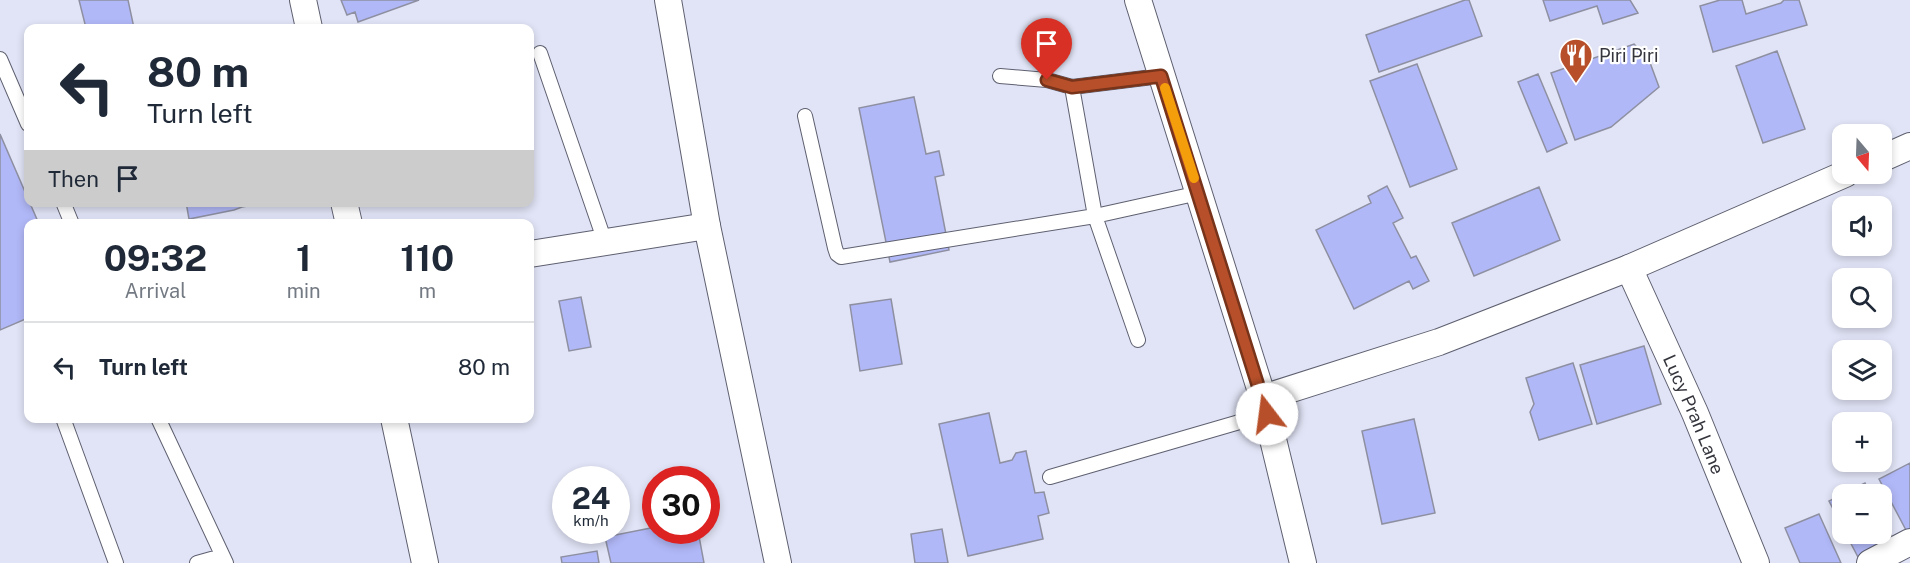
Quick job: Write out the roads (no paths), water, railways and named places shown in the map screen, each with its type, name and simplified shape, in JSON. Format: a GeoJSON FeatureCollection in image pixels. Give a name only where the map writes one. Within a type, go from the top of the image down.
{"type":"FeatureCollection","features":[{"type":"Feature","properties":{"kind":"street"},"geometry":{"type":"LineString","coordinates":[[303,0],[308,24]]}},
{"type":"Feature","properties":{"kind":"street"},"geometry":{"type":"LineString","coordinates":[[668,0],[707,226],[778,563]]}},
{"type":"Feature","properties":{"kind":"street"},"geometry":{"type":"LineString","coordinates":[[1137,0],[1265,406],[1303,563]]}},
{"type":"Feature","properties":{"kind":"street"},"geometry":{"type":"LineString","coordinates":[[1892,154],[1910,146]]}},
{"type":"Feature","properties":{"kind":"street"},"geometry":{"type":"LineString","coordinates":[[1265,406],[1439,342],[1629,268],[1832,180]]}},
{"type":"Feature","properties":{"kind":"street"},"geometry":{"type":"LineString","coordinates":[[534,253],[707,226]]}},
{"type":"Feature","properties":{"kind":"street","name":"Lucy Prah Lane"},"geometry":{"type":"LineString","coordinates":[[1629,268],[1695,413],[1756,563]]}},
{"type":"Feature","properties":{"kind":"street"},"geometry":{"type":"LineString","coordinates":[[395,423],[425,563]]}},
{"type":"Feature","properties":{"kind":"street"},"geometry":{"type":"LineString","coordinates":[[1870,563],[1910,542]]}},
{"type":"Feature","properties":{"kind":"lane"},"geometry":{"type":"LineString","coordinates":[[540,53],[605,242]]}},
{"type":"Feature","properties":{"kind":"lane"},"geometry":{"type":"LineString","coordinates":[[0,59],[24,115]]}},
{"type":"Feature","properties":{"kind":"lane"},"geometry":{"type":"LineString","coordinates":[[1000,76],[1047,80],[1072,87],[1161,76]]}},
{"type":"Feature","properties":{"kind":"lane"},"geometry":{"type":"LineString","coordinates":[[1072,87],[1095,216],[1138,340]]}},
{"type":"Feature","properties":{"kind":"lane"},"geometry":{"type":"LineString","coordinates":[[805,116],[835,248],[841,257],[1095,216],[1199,193]]}},
{"type":"Feature","properties":{"kind":"lane"},"geometry":{"type":"LineString","coordinates":[[1050,477],[1265,406]]}},
{"type":"Feature","properties":{"kind":"lane"},"geometry":{"type":"LineString","coordinates":[[65,423],[116,563]]}},
{"type":"Feature","properties":{"kind":"lane"},"geometry":{"type":"LineString","coordinates":[[160,423],[224,559],[197,563]]}},
{"type":"Feature","properties":{"kind":"place","name":"Piri Piri"},"geometry":{"type":"Point","coordinates":[1576,84]}}]}
